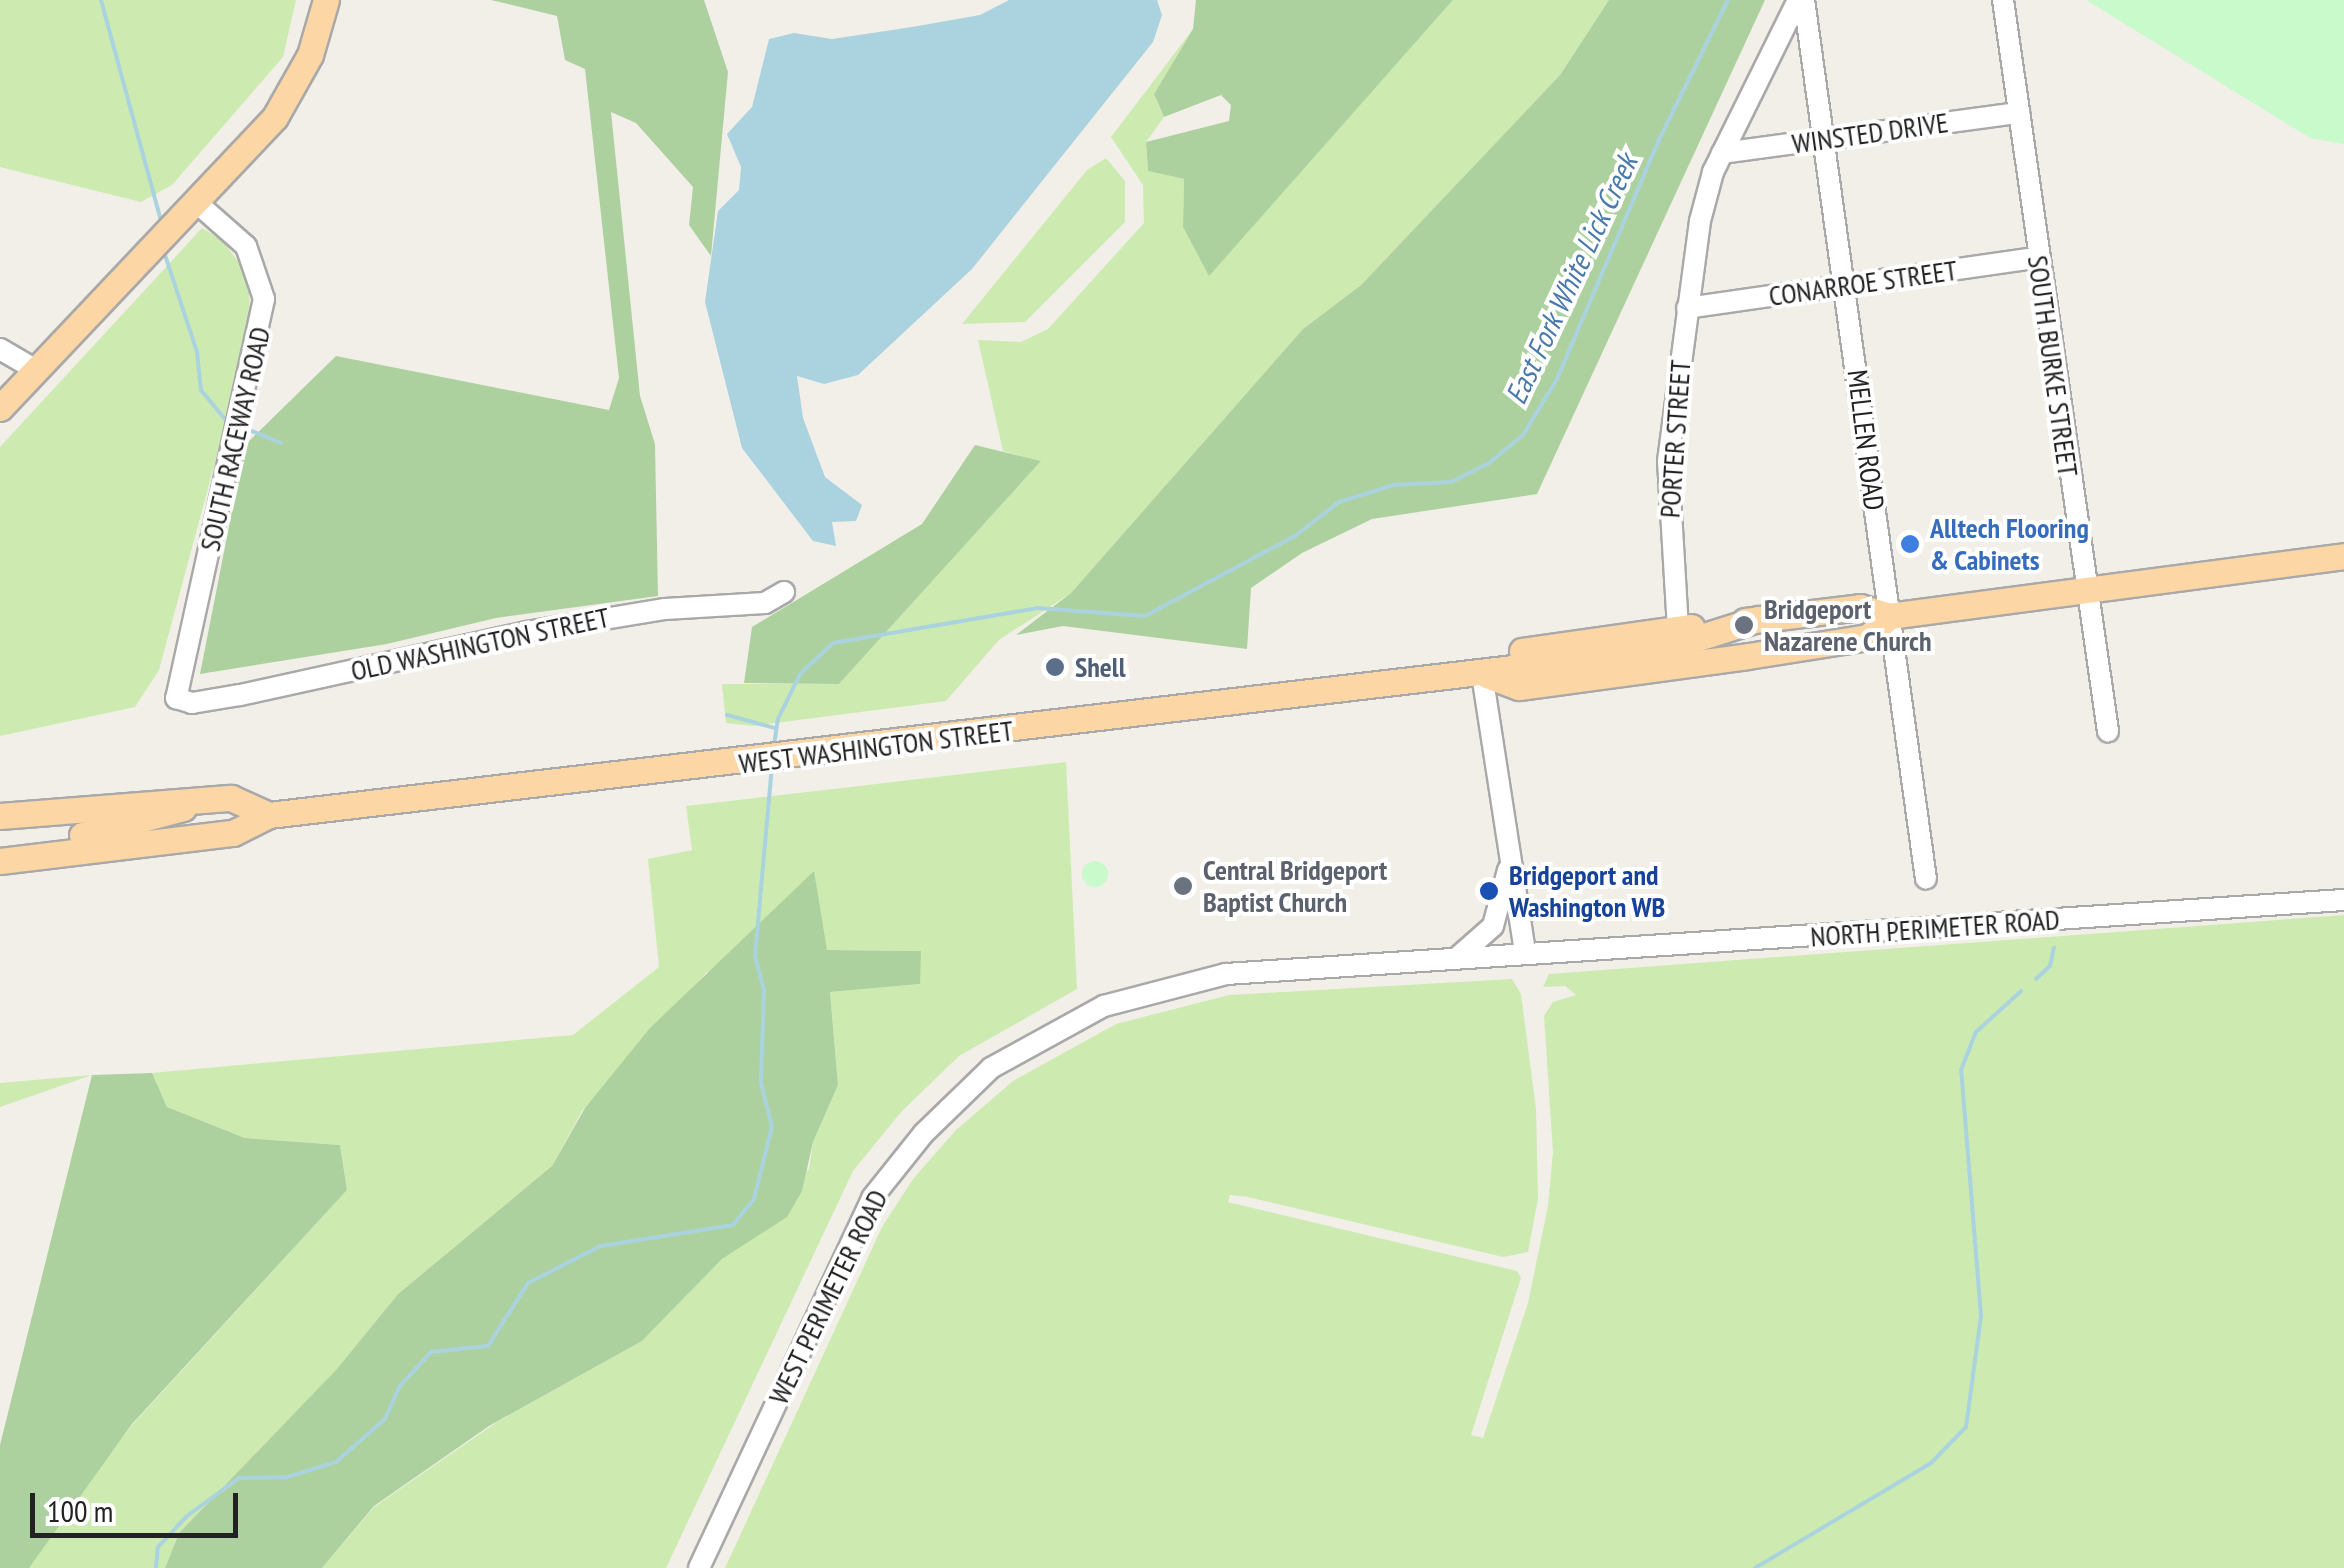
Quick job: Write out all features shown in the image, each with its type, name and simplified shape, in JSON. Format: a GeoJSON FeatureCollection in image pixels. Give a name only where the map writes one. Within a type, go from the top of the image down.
{"type":"FeatureCollection","features":[{"type":"Feature","properties":{"kind":"main road"},"geometry":{"type":"LineString","coordinates":[[0,408],[197,203],[296,85],[326,0]]}},
{"type":"Feature","properties":{"kind":"main road","name":"WEST WASHINGTON STREET"},"geometry":{"type":"LineString","coordinates":[[1482,674],[1512,652],[1678,629],[1860,607],[1890,616],[2344,556]]}},
{"type":"Feature","properties":{"kind":"main road","name":"WEST WASHINGTON STREET"},"geometry":{"type":"LineString","coordinates":[[0,861],[233,833],[269,815],[1482,674],[1520,687],[1868,637],[1890,616]]}},
{"type":"Feature","properties":{"kind":"main road"},"geometry":{"type":"LineString","coordinates":[[1482,674],[1657,650],[1758,619]]}},
{"type":"Feature","properties":{"kind":"main road","name":"WEST WASHINGTON STREET"},"geometry":{"type":"LineString","coordinates":[[0,816],[231,798],[269,815]]}},
{"type":"Feature","properties":{"kind":"main road"},"geometry":{"type":"LineString","coordinates":[[0,844],[101,833],[168,817],[195,801]]}},
{"type":"Feature","properties":{"kind":"street","name":"MELLEN ROAD"},"geometry":{"type":"LineString","coordinates":[[1801,0],[1826,139],[1926,880]]}},
{"type":"Feature","properties":{"kind":"street","name":"PORTER STREET"},"geometry":{"type":"LineString","coordinates":[[1678,629],[1667,485],[1686,308],[1700,221],[1722,153],[1801,0]]}},
{"type":"Feature","properties":{"kind":"street","name":"SOUTH BURKE STREET"},"geometry":{"type":"LineString","coordinates":[[2003,0],[2084,591],[2108,730]]}},
{"type":"Feature","properties":{"kind":"street","name":"WINSTED DRIVE"},"geometry":{"type":"LineString","coordinates":[[1722,153],[2018,113]]}},
{"type":"Feature","properties":{"kind":"street","name":"SOUTH RACEWAY ROAD"},"geometry":{"type":"LineString","coordinates":[[176,698],[263,314],[262,284],[239,236],[197,203]]}},
{"type":"Feature","properties":{"kind":"street","name":"CONARROE STREET"},"geometry":{"type":"LineString","coordinates":[[1686,308],[2039,256]]}},
{"type":"Feature","properties":{"kind":"street"},"geometry":{"type":"LineString","coordinates":[[0,349],[36,370]]}},
{"type":"Feature","properties":{"kind":"street","name":"OLD WASHINGTON STREET"},"geometry":{"type":"LineString","coordinates":[[176,698],[192,703],[240,695],[526,632],[652,611],[765,603],[784,592]]}},
{"type":"Feature","properties":{"kind":"street"},"geometry":{"type":"LineString","coordinates":[[1482,674],[1525,952]]}},
{"type":"Feature","properties":{"kind":"street"},"geometry":{"type":"LineString","coordinates":[[1460,956],[1493,926],[1511,858]]}},
{"type":"Feature","properties":{"kind":"street","name":"NORTH PERIMETER ROAD"},"geometry":{"type":"LineString","coordinates":[[1525,952],[2344,900]]}},
{"type":"Feature","properties":{"kind":"street","name":"WEST PERIMETER ROAD"},"geometry":{"type":"LineString","coordinates":[[699,1568],[872,1198],[923,1134],[992,1068],[1060,1025],[1144,990],[1226,974],[1525,952]]}},
{"type":"Feature","properties":{"kind":"green space"},"geometry":{"type":"Polygon","coordinates":[[[0,0],[296,0],[283,57],[172,185],[141,202],[0,167],[0,0]]]}},
{"type":"Feature","properties":{"kind":"green space"},"geometry":{"type":"Polygon","coordinates":[[[491,0],[704,0],[728,72],[711,256],[689,225],[693,187],[636,123],[611,112],[640,396],[655,444],[658,596],[496,618],[387,644],[200,674],[245,445],[336,356],[609,410],[619,378],[585,69],[565,60],[557,16],[491,0]]]}},
{"type":"Feature","properties":{"kind":"green space"},"geometry":{"type":"Polygon","coordinates":[[[1196,0],[1453,0],[1209,276],[1183,227],[1184,179],[1148,171],[1146,142],[1229,121],[1231,105],[1221,95],[1164,117],[1154,94],[1193,29],[1196,0]]]}},
{"type":"Feature","properties":{"kind":"green space"},"geometry":{"type":"Polygon","coordinates":[[[1453,0],[1609,0],[1560,75],[1361,285],[1303,329],[1071,593],[999,640],[946,701],[753,726],[726,723],[722,684],[839,684],[1040,462],[1003,451],[978,340],[1021,342],[1048,329],[1144,223],[1143,185],[1111,137],[1193,29],[1154,94],[1164,117],[1146,142],[1148,171],[1184,179],[1183,227],[1209,275],[1453,0]]]}},
{"type":"Feature","properties":{"kind":"green space"},"geometry":{"type":"Polygon","coordinates":[[[1609,0],[1765,0],[1537,494],[1372,519],[1302,553],[1251,588],[1247,649],[1063,626],[1016,635],[1071,593],[1303,329],[1361,285],[1560,75],[1609,0]]]}},
{"type":"Feature","properties":{"kind":"green space"},"geometry":{"type":"Polygon","coordinates":[[[2086,0],[2344,0],[2344,144],[2310,138],[2086,0]]]}},
{"type":"Feature","properties":{"kind":"green space"},"geometry":{"type":"Polygon","coordinates":[[[1106,158],[1125,181],[1125,222],[1025,322],[962,324],[1087,170],[1106,158]]]}},
{"type":"Feature","properties":{"kind":"green space"},"geometry":{"type":"Polygon","coordinates":[[[202,228],[222,240],[248,275],[251,329],[159,670],[135,707],[0,736],[0,447],[202,228]]]}},
{"type":"Feature","properties":{"kind":"green space"},"geometry":{"type":"Polygon","coordinates":[[[975,445],[1041,461],[839,684],[744,683],[752,627],[922,524],[975,445]]]}},
{"type":"Feature","properties":{"kind":"green space"},"geometry":{"type":"Polygon","coordinates":[[[1066,762],[1077,989],[959,1056],[902,1111],[853,1171],[666,1568],[322,1568],[374,1507],[497,1422],[642,1341],[722,1259],[809,1169],[813,1142],[838,1085],[830,992],[920,984],[920,951],[826,950],[707,972],[582,1111],[552,1166],[398,1294],[332,1375],[179,1533],[165,1568],[25,1568],[132,1425],[347,1190],[340,1145],[245,1138],[167,1107],[152,1073],[573,1035],[659,967],[648,859],[692,850],[686,806],[1066,762]]]}},
{"type":"Feature","properties":{"kind":"green space"},"geometry":{"type":"Polygon","coordinates":[[[1095,861],[1104,865],[1108,874],[1104,883],[1095,887],[1086,883],[1082,874],[1086,865],[1095,861]]]}},
{"type":"Feature","properties":{"kind":"green space"},"geometry":{"type":"Polygon","coordinates":[[[814,871],[827,950],[921,951],[920,984],[830,992],[838,1085],[813,1142],[802,1191],[787,1217],[722,1259],[642,1341],[489,1426],[374,1506],[322,1568],[165,1568],[179,1533],[336,1370],[398,1294],[552,1166],[585,1108],[650,1028],[814,871]]]}},
{"type":"Feature","properties":{"kind":"green space"},"geometry":{"type":"Polygon","coordinates":[[[2344,915],[2344,1568],[725,1568],[882,1227],[913,1179],[956,1130],[1013,1081],[1116,1024],[1229,995],[1512,979],[1521,994],[1536,1109],[1538,1199],[1528,1252],[1503,1257],[1248,1197],[1230,1195],[1228,1202],[1517,1271],[1521,1278],[1471,1435],[1483,1438],[1528,1303],[1548,1206],[1553,1152],[1544,1016],[1553,1002],[1576,995],[1565,986],[1543,987],[1549,974],[2344,915]]]}},
{"type":"Feature","properties":{"kind":"green space"},"geometry":{"type":"Polygon","coordinates":[[[152,1073],[167,1107],[245,1138],[340,1145],[347,1190],[132,1424],[29,1568],[0,1568],[0,1445],[92,1075],[152,1073]]]}},
{"type":"Feature","properties":{"kind":"green space"},"geometry":{"type":"Polygon","coordinates":[[[92,1075],[0,1107],[0,1083],[92,1075]]]}},
{"type":"Feature","properties":{"kind":"water"},"geometry":{"type":"Polygon","coordinates":[[[1009,0],[1157,0],[1162,15],[1153,42],[972,269],[858,375],[824,384],[797,376],[803,418],[825,477],[862,505],[856,521],[832,522],[836,546],[813,541],[742,448],[705,302],[718,211],[739,190],[741,167],[727,134],[752,107],[769,39],[794,33],[832,39],[912,27],[980,15],[1009,0]]]}},
{"type":"Feature","properties":{"kind":"waterway"},"geometry":{"type":"LineString","coordinates":[[101,0],[161,221]]}},
{"type":"Feature","properties":{"kind":"waterway","name":"East Fork White Lick Creek"},"geometry":{"type":"LineString","coordinates":[[774,746],[778,719],[800,674],[833,643],[1037,608],[1145,616],[1295,536],[1339,502],[1394,485],[1451,482],[1489,463],[1523,435],[1557,379],[1659,140],[1728,0]]}},
{"type":"Feature","properties":{"kind":"waterway"},"geometry":{"type":"LineString","coordinates":[[163,249],[197,352],[201,390],[228,423]]}},
{"type":"Feature","properties":{"kind":"waterway"},"geometry":{"type":"LineString","coordinates":[[242,427],[281,443]]}},
{"type":"Feature","properties":{"kind":"waterway"},"geometry":{"type":"LineString","coordinates":[[727,715],[775,728]]}},
{"type":"Feature","properties":{"kind":"waterway","name":"East Fork White Lick Creek"},"geometry":{"type":"LineString","coordinates":[[156,1568],[158,1547],[187,1516],[239,1478],[287,1477],[336,1462],[385,1419],[399,1387],[431,1352],[488,1346],[528,1283],[601,1246],[733,1225],[754,1199],[772,1127],[761,1083],[764,990],[755,956],[772,765]]}},
{"type":"Feature","properties":{"kind":"waterway"},"geometry":{"type":"LineString","coordinates":[[2036,979],[2050,966],[2054,947]]}},
{"type":"Feature","properties":{"kind":"waterway"},"geometry":{"type":"LineString","coordinates":[[1755,1568],[1931,1463],[1966,1427],[1981,1316],[1961,1070],[1976,1032],[2021,991]]}},
{"type":"Feature","properties":{"kind":"place","name":"Alltech Flooring & Cabinets"},"geometry":{"type":"Point","coordinates":[1910,544]}},
{"type":"Feature","properties":{"kind":"place","name":"Bridgeport Nazarene Church"},"geometry":{"type":"Point","coordinates":[1744,625]}},
{"type":"Feature","properties":{"kind":"place","name":"Shell"},"geometry":{"type":"Point","coordinates":[1055,667]}},
{"type":"Feature","properties":{"kind":"place","name":"Central Bridgeport Baptist Church"},"geometry":{"type":"Point","coordinates":[1183,886]}},
{"type":"Feature","properties":{"kind":"place","name":"Bridgeport and Washington WB"},"geometry":{"type":"Point","coordinates":[1489,891]}}]}
